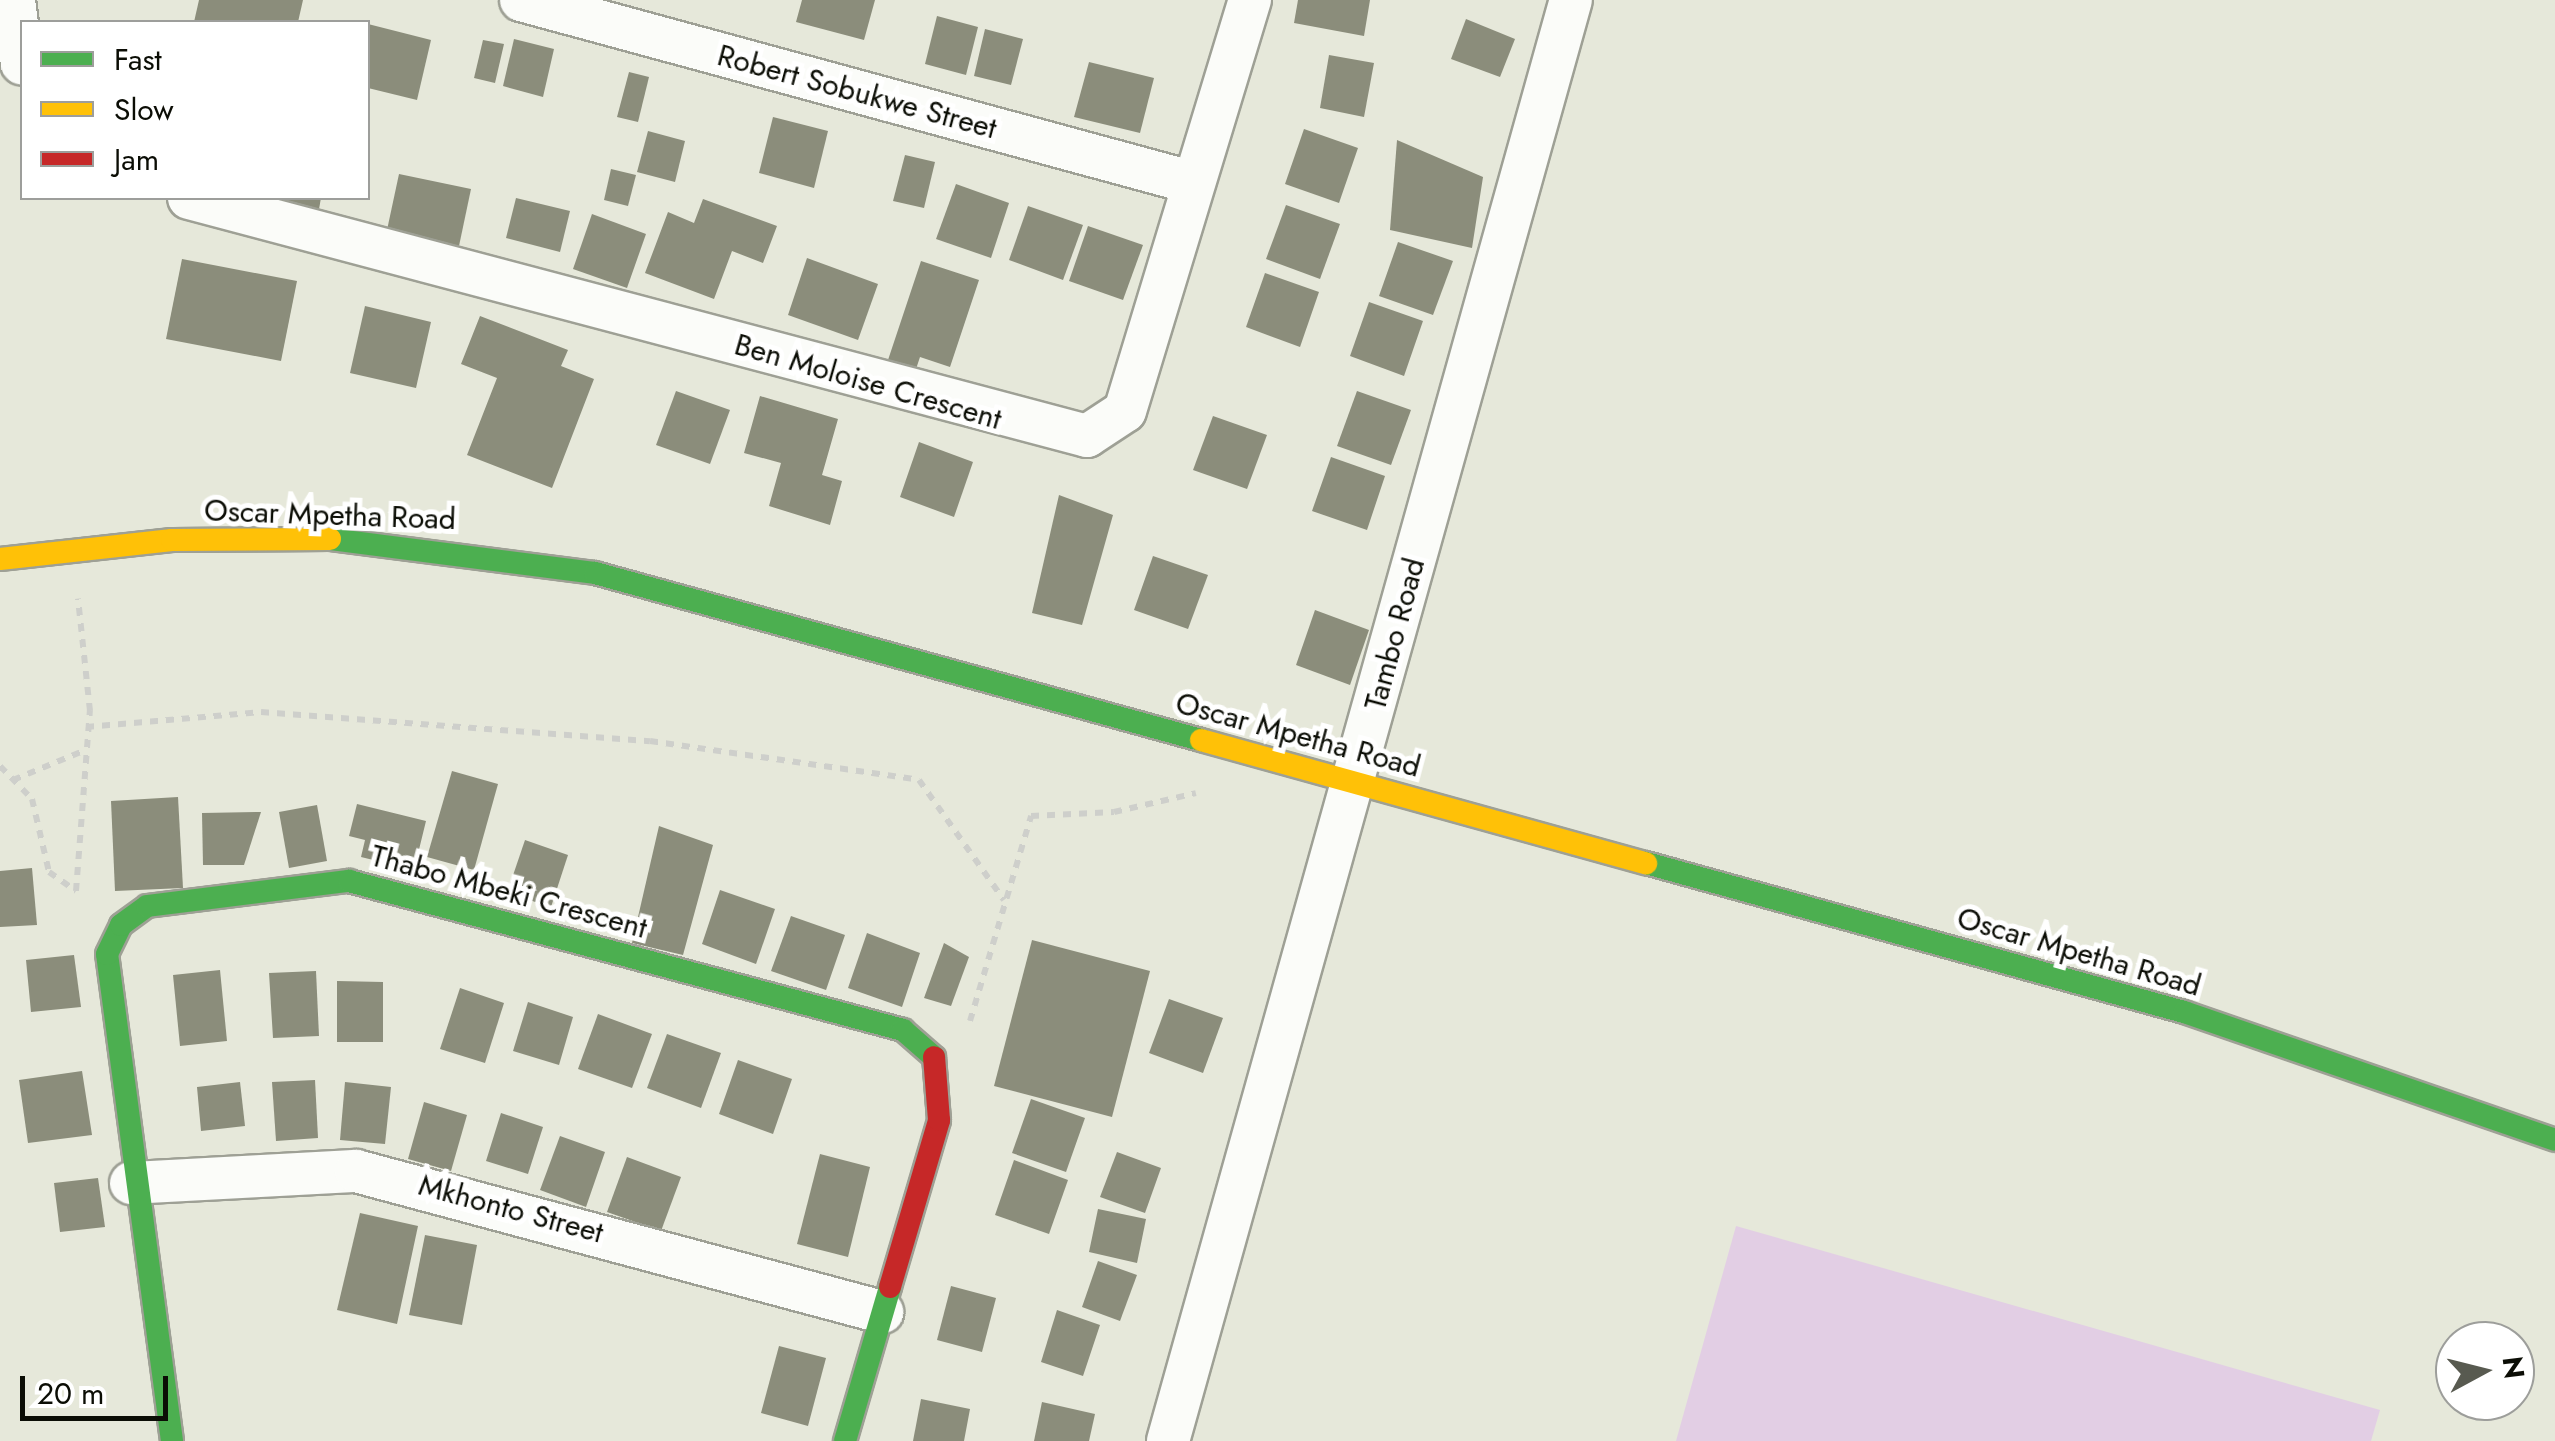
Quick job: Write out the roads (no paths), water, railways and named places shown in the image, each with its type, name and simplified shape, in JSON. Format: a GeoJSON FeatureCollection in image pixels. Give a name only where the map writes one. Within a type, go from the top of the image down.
{"type":"FeatureCollection","features":[{"type":"Feature","properties":{"kind":"street"},"geometry":{"type":"LineString","coordinates":[[14,0],[20,48]]}},
{"type":"Feature","properties":{"kind":"street","name":"Robert Sobukwe Street"},"geometry":{"type":"LineString","coordinates":[[521,0],[1194,184]]}},
{"type":"Feature","properties":{"kind":"street","name":"Ben Moloise Crescent"},"geometry":{"type":"LineString","coordinates":[[197,200],[1087,436],[1125,411],[1250,0]]}},
{"type":"Feature","properties":{"kind":"street","name":"Tambo Road"},"geometry":{"type":"LineString","coordinates":[[1168,1441],[1571,0]]}},
{"type":"Feature","properties":{"kind":"street","name":"Oscar Mpetha Road"},"geometry":{"type":"LineString","coordinates":[[1,559],[172,540],[308,538],[504,555],[1355,782],[2184,1012],[2555,1140]]}},
{"type":"Feature","properties":{"kind":"street","name":"Thabo Mbeki Crescent"},"geometry":{"type":"LineString","coordinates":[[131,1183],[107,954],[121,925],[147,906],[349,881],[903,1030],[940,1062],[939,1120],[882,1312]]}},
{"type":"Feature","properties":{"kind":"street","name":"Mkhonto Street"},"geometry":{"type":"LineString","coordinates":[[131,1183],[356,1171],[882,1312]]}},
{"type":"Feature","properties":{"kind":"street"},"geometry":{"type":"LineString","coordinates":[[131,1183],[172,1441]]}},
{"type":"Feature","properties":{"kind":"street"},"geometry":{"type":"LineString","coordinates":[[845,1441],[882,1312]]}}]}
